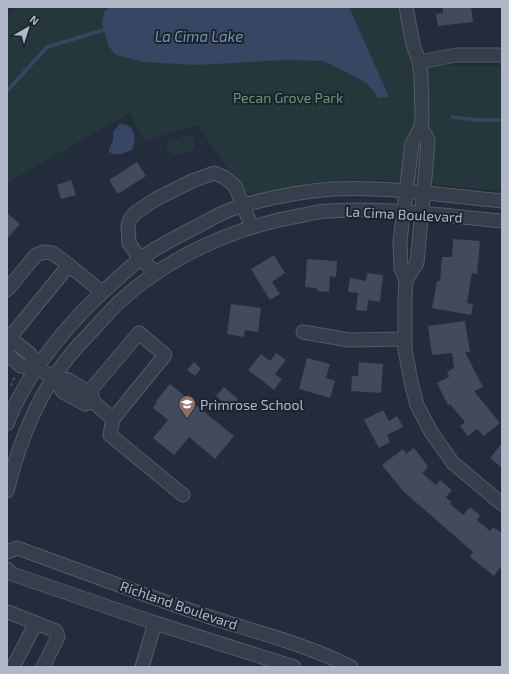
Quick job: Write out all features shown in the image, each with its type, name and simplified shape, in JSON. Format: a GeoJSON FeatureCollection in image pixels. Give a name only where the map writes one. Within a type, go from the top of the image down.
{"type":"FeatureCollection","features":[{"type":"Feature","properties":{"kind":"street"},"geometry":{"type":"LineString","coordinates":[[406,7],[421,76],[421,127],[412,144],[400,241],[401,269],[406,280]]}},
{"type":"Feature","properties":{"kind":"street"},"geometry":{"type":"LineString","coordinates":[[419,62],[456,55],[502,55]]}},
{"type":"Feature","properties":{"kind":"street"},"geometry":{"type":"LineString","coordinates":[[421,127],[428,140],[416,263],[406,280],[405,298],[405,349],[410,382],[417,405],[431,432],[453,462],[502,504]]}},
{"type":"Feature","properties":{"kind":"street"},"geometry":{"type":"LineString","coordinates":[[157,273],[140,259],[129,243],[128,225],[130,219],[135,213],[151,203],[192,181],[214,173],[224,177],[235,186],[252,227]]}},
{"type":"Feature","properties":{"kind":"street","name":"La Cima Boulevard"},"geometry":{"type":"LineString","coordinates":[[7,424],[18,400],[48,351],[102,292],[140,259],[174,238],[206,221],[243,205],[285,196],[332,189],[375,188],[502,201]]}},
{"type":"Feature","properties":{"kind":"street","name":"La Cima Boulevard"},"geometry":{"type":"LineString","coordinates":[[7,490],[14,462],[29,422],[47,387],[72,352],[117,303],[145,281],[182,257],[222,237],[277,219],[327,211],[372,210],[502,221]]}},
{"type":"Feature","properties":{"kind":"street"},"geometry":{"type":"LineString","coordinates":[[7,290],[36,255],[44,252],[52,253],[102,292]]}},
{"type":"Feature","properties":{"kind":"street"},"geometry":{"type":"LineString","coordinates":[[7,341],[69,265]]}},
{"type":"Feature","properties":{"kind":"street"},"geometry":{"type":"LineString","coordinates":[[303,332],[349,340],[405,339]]}},
{"type":"Feature","properties":{"kind":"street"},"geometry":{"type":"LineString","coordinates":[[7,354],[21,366],[38,368],[54,378],[63,392],[85,404],[139,333],[165,355],[113,419],[110,435],[183,495]]}},
{"type":"Feature","properties":{"kind":"street"},"geometry":{"type":"LineString","coordinates":[[7,344],[16,343],[30,354],[38,368]]}},
{"type":"Feature","properties":{"kind":"street"},"geometry":{"type":"LineString","coordinates":[[90,397],[113,419]]}},
{"type":"Feature","properties":{"kind":"street","name":"Richland Boulevard"},"geometry":{"type":"LineString","coordinates":[[7,552],[16,548],[220,620],[264,633],[332,658],[351,667]]}},
{"type":"Feature","properties":{"kind":"street","name":"Richland Boulevard"},"geometry":{"type":"LineString","coordinates":[[7,569],[12,574],[155,623],[294,667]]}},
{"type":"Feature","properties":{"kind":"street"},"geometry":{"type":"LineString","coordinates":[[7,613],[8,612],[56,631],[58,637],[43,667]]}},
{"type":"Feature","properties":{"kind":"street"},"geometry":{"type":"LineString","coordinates":[[13,667],[36,623]]}},
{"type":"Feature","properties":{"kind":"street"},"geometry":{"type":"LineString","coordinates":[[142,667],[155,623]]}},
{"type":"Feature","properties":{"kind":"green space","name":"Pecan Grove Park"},"geometry":{"type":"Polygon","coordinates":[[[16,7],[398,7],[412,70],[439,65],[502,66],[502,191],[397,181],[359,180],[300,186],[258,195],[244,192],[197,125],[144,141],[129,113],[7,183],[7,16],[16,7]]]}},
{"type":"Feature","properties":{"kind":"green space"},"geometry":{"type":"Polygon","coordinates":[[[184,135],[190,136],[194,140],[194,148],[184,154],[172,154],[167,149],[167,141],[174,137],[178,139],[184,135]]]}},
{"type":"Feature","properties":{"kind":"water","name":"La Cima Lake"},"geometry":{"type":"Polygon","coordinates":[[[110,7],[349,7],[389,97],[378,98],[367,83],[324,61],[285,60],[196,65],[143,62],[116,55],[109,47],[102,24],[104,12],[110,7]]]}},
{"type":"Feature","properties":{"kind":"water"},"geometry":{"type":"Polygon","coordinates":[[[120,124],[130,127],[134,133],[134,144],[132,150],[115,154],[109,152],[109,149],[113,140],[113,132],[120,124]]]}},
{"type":"Feature","properties":{"kind":"building"},"geometry":{"type":"Polygon","coordinates":[[[443,7],[471,7],[473,22],[438,26],[436,14],[443,13],[443,7]]]}},
{"type":"Feature","properties":{"kind":"building"},"geometry":{"type":"Polygon","coordinates":[[[137,162],[146,176],[118,194],[109,180],[137,162]]]}},
{"type":"Feature","properties":{"kind":"building"},"geometry":{"type":"Polygon","coordinates":[[[71,180],[76,195],[61,199],[57,185],[71,180]]]}},
{"type":"Feature","properties":{"kind":"building"},"geometry":{"type":"Polygon","coordinates":[[[7,213],[20,224],[7,239],[7,213]]]}},
{"type":"Feature","properties":{"kind":"building"},"geometry":{"type":"Polygon","coordinates":[[[453,239],[480,241],[477,274],[472,273],[467,303],[473,304],[471,315],[432,308],[437,281],[440,281],[442,257],[452,257],[453,239]]]}},
{"type":"Feature","properties":{"kind":"building"},"geometry":{"type":"Polygon","coordinates":[[[274,255],[285,273],[272,282],[280,294],[270,300],[251,269],[274,255]]]}},
{"type":"Feature","properties":{"kind":"building"},"geometry":{"type":"Polygon","coordinates":[[[307,259],[337,261],[336,277],[330,276],[329,292],[317,291],[317,288],[305,287],[307,259]]]}},
{"type":"Feature","properties":{"kind":"building"},"geometry":{"type":"Polygon","coordinates":[[[367,273],[383,275],[380,302],[368,300],[367,311],[356,310],[358,293],[348,292],[350,278],[366,281],[367,273]]]}},
{"type":"Feature","properties":{"kind":"building"},"geometry":{"type":"Polygon","coordinates":[[[231,304],[261,308],[258,332],[245,330],[244,337],[227,334],[231,304]]]}},
{"type":"Feature","properties":{"kind":"building"},"geometry":{"type":"Polygon","coordinates":[[[465,321],[470,352],[465,352],[483,387],[474,391],[500,423],[484,436],[477,429],[468,436],[460,426],[465,422],[450,404],[448,405],[437,383],[449,377],[447,372],[454,368],[452,353],[432,355],[428,326],[465,321]]]}},
{"type":"Feature","properties":{"kind":"building"},"geometry":{"type":"Polygon","coordinates":[[[276,353],[286,360],[275,374],[282,379],[274,390],[248,370],[261,354],[270,361],[276,353]]]}},
{"type":"Feature","properties":{"kind":"building"},"geometry":{"type":"Polygon","coordinates":[[[307,358],[330,364],[326,378],[335,381],[330,398],[299,389],[307,358]]]}},
{"type":"Feature","properties":{"kind":"building"},"geometry":{"type":"Polygon","coordinates":[[[194,362],[201,369],[195,376],[187,370],[194,362]]]}},
{"type":"Feature","properties":{"kind":"building"},"geometry":{"type":"Polygon","coordinates":[[[359,362],[383,364],[381,393],[351,391],[352,376],[358,376],[359,362]]]}},
{"type":"Feature","properties":{"kind":"building"},"geometry":{"type":"Polygon","coordinates":[[[170,384],[234,436],[215,459],[189,437],[174,455],[153,438],[168,420],[153,408],[157,402],[156,401],[170,384]]]}},
{"type":"Feature","properties":{"kind":"building"},"geometry":{"type":"Polygon","coordinates":[[[224,387],[238,399],[230,409],[216,396],[224,387]]]}},
{"type":"Feature","properties":{"kind":"building"},"geometry":{"type":"Polygon","coordinates":[[[383,410],[389,421],[397,416],[403,427],[387,435],[390,442],[379,448],[364,420],[383,410]]]}},
{"type":"Feature","properties":{"kind":"building"},"geometry":{"type":"Polygon","coordinates":[[[502,443],[502,468],[490,458],[502,443]]]}},
{"type":"Feature","properties":{"kind":"building"},"geometry":{"type":"Polygon","coordinates":[[[414,448],[427,465],[427,469],[422,473],[436,485],[440,480],[452,490],[446,497],[451,502],[450,504],[463,515],[470,507],[480,515],[477,520],[490,531],[493,527],[502,533],[502,565],[494,576],[470,557],[473,552],[404,492],[382,465],[403,449],[406,454],[414,448]]]}},
{"type":"Feature","properties":{"kind":"waterway"},"geometry":{"type":"LineString","coordinates":[[7,91],[47,47],[107,29]]}},
{"type":"Feature","properties":{"kind":"waterway"},"geometry":{"type":"LineString","coordinates":[[452,117],[479,120],[502,120]]}},
{"type":"Feature","properties":{"kind":"place","name":"Primrose School"},"geometry":{"type":"Point","coordinates":[187,419]}}]}
